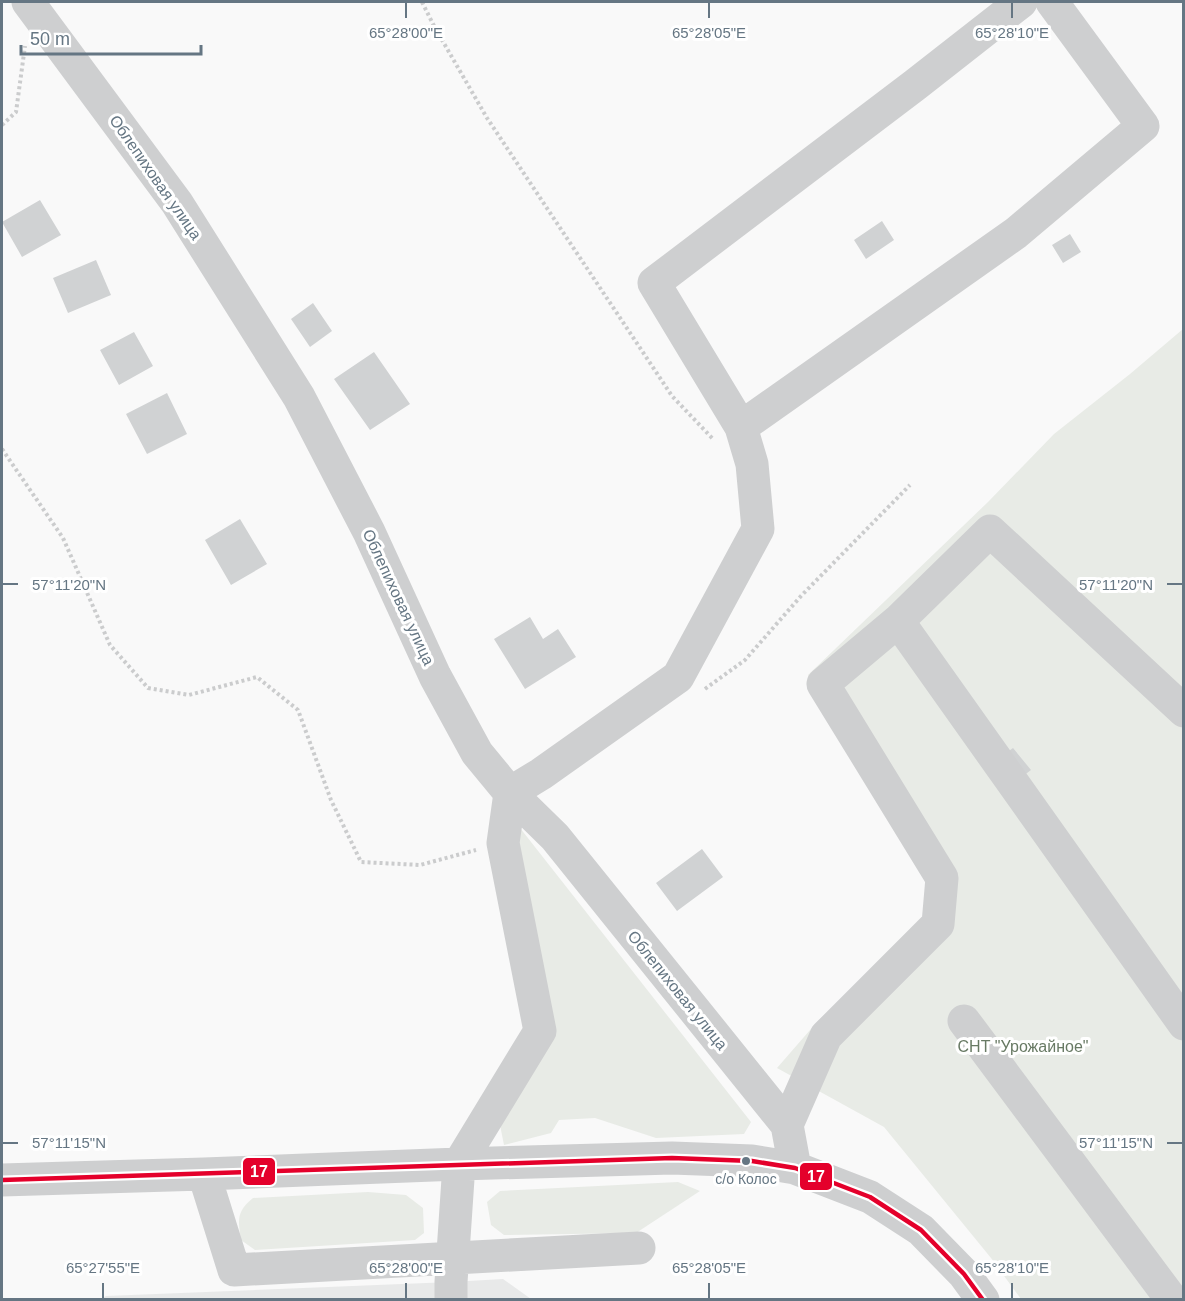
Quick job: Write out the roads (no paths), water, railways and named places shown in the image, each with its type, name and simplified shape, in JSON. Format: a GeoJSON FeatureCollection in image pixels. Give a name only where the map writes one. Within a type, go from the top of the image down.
{"type":"FeatureCollection","features":[{"type":"Feature","properties":{"kind":"street"},"geometry":{"type":"LineString","coordinates":[[452,1299],[451,1282],[459,1164],[540,1031],[503,843],[510,793],[541,774],[678,677],[758,529],[752,464],[729,436],[654,283],[1021,2]]}},
{"type":"Feature","properties":{"kind":"street"},"geometry":{"type":"LineString","coordinates":[[729,436],[1016,233],[1143,126],[1053,2]]}},
{"type":"Feature","properties":{"kind":"street","name":"Облепиховая улица"},"geometry":{"type":"LineString","coordinates":[[36,13],[177,203],[299,397],[369,532],[435,676],[477,753],[510,793],[555,837],[787,1125],[795,1168]]}},
{"type":"Feature","properties":{"kind":"street"},"geometry":{"type":"LineString","coordinates":[[787,1125],[826,1036],[938,924],[942,878],[823,684],[898,621],[990,531],[1184,711]]}},
{"type":"Feature","properties":{"kind":"street"},"geometry":{"type":"LineString","coordinates":[[898,621],[1184,1024]]}},
{"type":"Feature","properties":{"kind":"street"},"geometry":{"type":"LineString","coordinates":[[964,1021],[1172,1299]]}},
{"type":"Feature","properties":{"kind":"street"},"geometry":{"type":"LineString","coordinates":[[2,1180],[672,1158],[752,1161],[795,1168],[870,1197],[921,1230],[964,1274],[983,1299]]}},
{"type":"Feature","properties":{"kind":"street"},"geometry":{"type":"LineString","coordinates":[[204,1174],[234,1270],[639,1248]]}},
{"type":"Feature","properties":{"kind":"place","name":"с/о Колос"},"geometry":{"type":"Point","coordinates":[746,1161]}},
{"type":"Feature","properties":{"kind":"park label","name":"СНТ \"Урожайное\""},"geometry":{"type":"Point","coordinates":[1023,1046]}}]}
